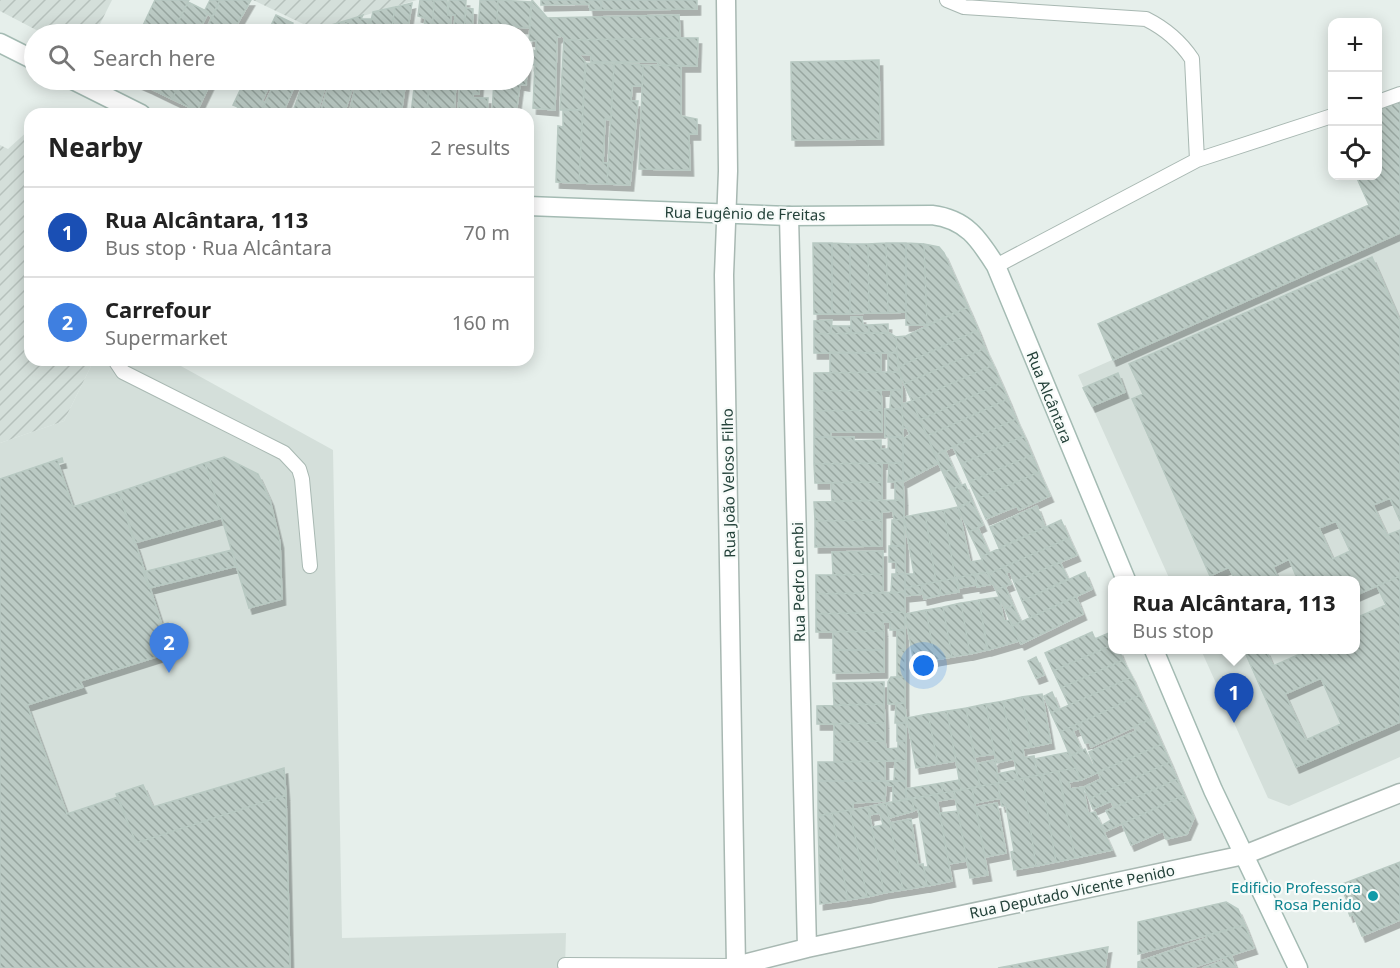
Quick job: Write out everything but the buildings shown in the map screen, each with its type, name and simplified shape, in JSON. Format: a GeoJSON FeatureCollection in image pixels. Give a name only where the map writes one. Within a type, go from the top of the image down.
{"type":"FeatureCollection","features":[{"type":"Feature","properties":{"kind":"street","name":"Rua João Veloso Filho"},"geometry":{"type":"LineString","coordinates":[[726,0],[724,287],[736,966]]}},
{"type":"Feature","properties":{"kind":"street"},"geometry":{"type":"LineString","coordinates":[[0,43],[24,55]]}},
{"type":"Feature","properties":{"kind":"street"},"geometry":{"type":"LineString","coordinates":[[93,90],[129,108]]}},
{"type":"Feature","properties":{"kind":"street","name":"Rua Eugênio de Freitas"},"geometry":{"type":"LineString","coordinates":[[534,206],[789,216],[932,215],[946,216],[961,222]]}},
{"type":"Feature","properties":{"kind":"street","name":"Rua Pedro Lembi"},"geometry":{"type":"LineString","coordinates":[[789,216],[807,948]]}},
{"type":"Feature","properties":{"kind":"street","name":"Rua Alcântara"},"geometry":{"type":"LineString","coordinates":[[961,222],[976,235],[996,266],[1124,576]]}},
{"type":"Feature","properties":{"kind":"street"},"geometry":{"type":"LineString","coordinates":[[1156,654],[1244,855],[1298,968]]}},
{"type":"Feature","properties":{"kind":"street","name":"Rua Deputado Vicente Penido"},"geometry":{"type":"LineString","coordinates":[[736,966],[807,948],[1244,855],[1400,793]]}},
{"type":"Feature","properties":{"kind":"lane"},"geometry":{"type":"LineString","coordinates":[[947,0],[964,7],[1146,19],[1158,25],[1184,46],[1192,59],[1197,160]]}},
{"type":"Feature","properties":{"kind":"lane"},"geometry":{"type":"LineString","coordinates":[[1382,100],[1400,94]]}},
{"type":"Feature","properties":{"kind":"lane"},"geometry":{"type":"LineString","coordinates":[[996,266],[1197,160],[1328,117]]}},
{"type":"Feature","properties":{"kind":"lane"},"geometry":{"type":"LineString","coordinates":[[119,366],[123,372],[284,453],[293,461],[302,479],[310,566]]}},
{"type":"Feature","properties":{"kind":"lane"},"geometry":{"type":"LineString","coordinates":[[565,965],[736,966]]}},
{"type":"Feature","properties":{"kind":"shaded area"},"geometry":{"type":"Polygon","coordinates":[[[0,0],[112,0],[100,24],[25,24],[0,11],[0,0]]]}},
{"type":"Feature","properties":{"kind":"shaded area"},"geometry":{"type":"Polygon","coordinates":[[[253,0],[417,0],[336,24],[303,24],[253,0]]]}},
{"type":"Feature","properties":{"kind":"shaded area"},"geometry":{"type":"Polygon","coordinates":[[[24,134],[24,366],[91,366],[64,421],[0,443],[0,145],[8,149],[24,134]]]}},
{"type":"Feature","properties":{"kind":"shaded area"},"geometry":{"type":"Polygon","coordinates":[[[1400,233],[1400,757],[1289,806],[1268,798],[1203,654],[1360,654],[1360,576],[1168,576],[1078,375],[1400,233]]]}},
{"type":"Feature","properties":{"kind":"shaded area"},"geometry":{"type":"Polygon","coordinates":[[[91,366],[181,366],[333,450],[342,938],[566,933],[565,968],[0,968],[0,443],[64,421],[91,366]]]}},
{"type":"Feature","properties":{"kind":"place","name":"Carrefour"},"geometry":{"type":"Point","coordinates":[169,673]}},
{"type":"Feature","properties":{"kind":"place","name":"Rua Alcântara, 113"},"geometry":{"type":"Point","coordinates":[1234,723]}},
{"type":"Feature","properties":{"kind":"place","name":"Edificio Professora Rosa Penido"},"geometry":{"type":"Point","coordinates":[1373,896]}}]}
